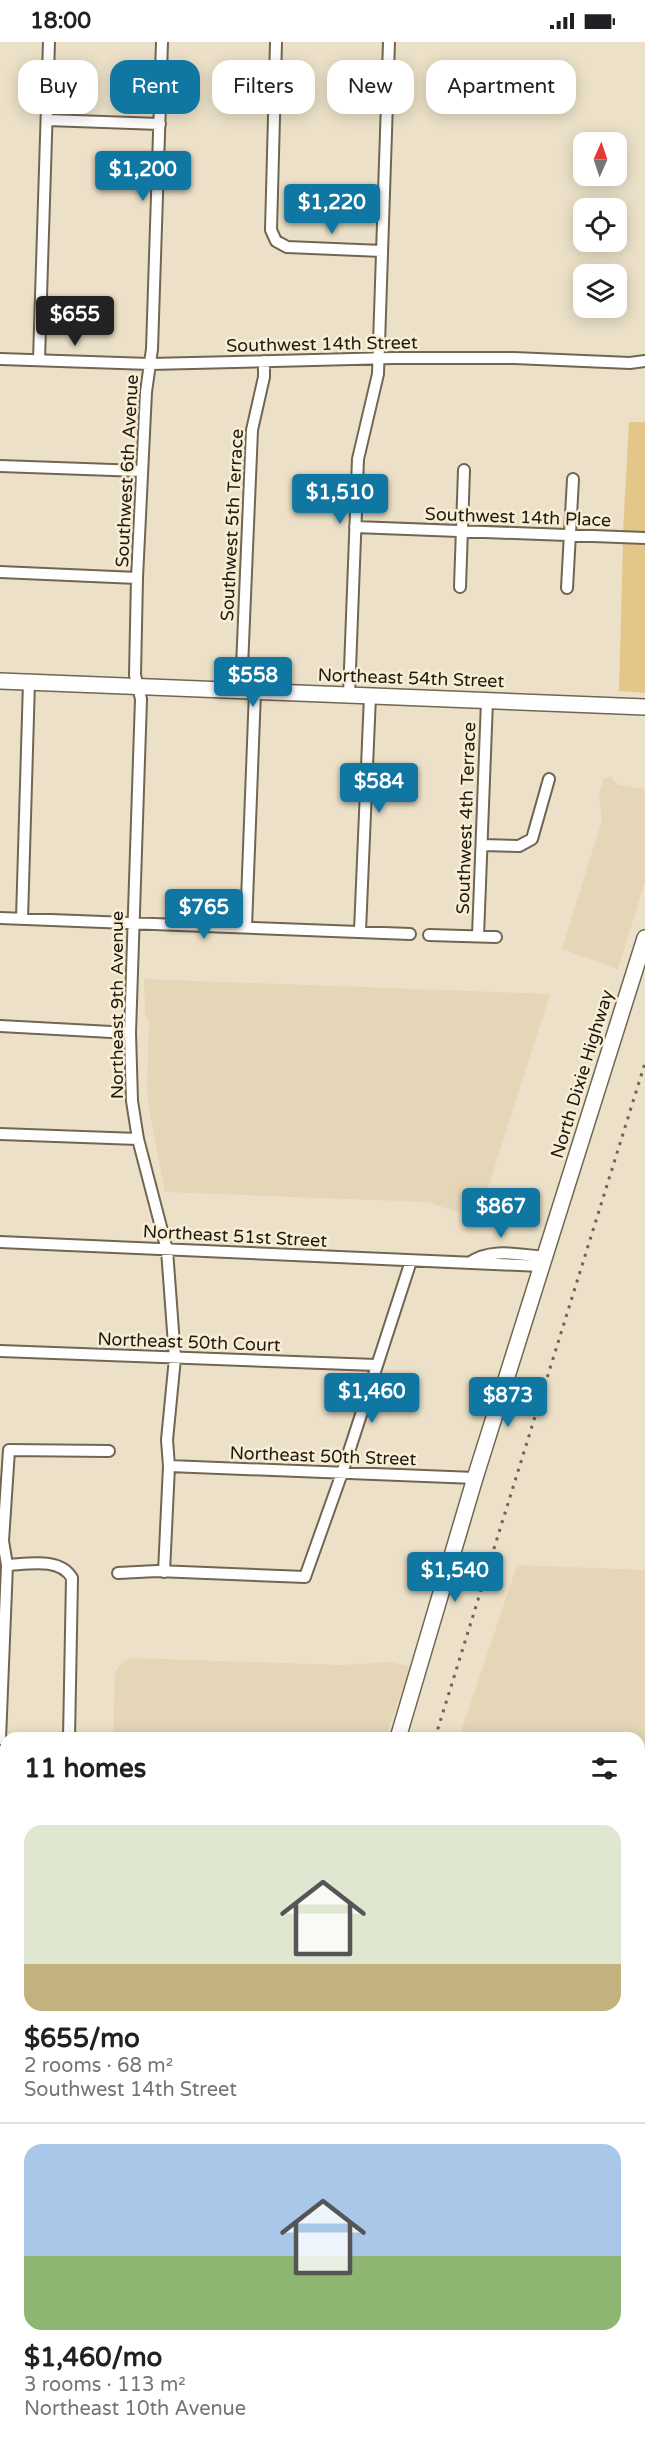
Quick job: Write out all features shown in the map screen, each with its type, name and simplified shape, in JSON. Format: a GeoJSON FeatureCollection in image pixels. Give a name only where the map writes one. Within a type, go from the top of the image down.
{"type":"FeatureCollection","features":[{"type":"Feature","properties":{"kind":"main road","name":"Northeast 54th Street"},"geometry":{"type":"LineString","coordinates":[[0,681],[645,707]]}},
{"type":"Feature","properties":{"kind":"main road","name":"North Dixie Highway"},"geometry":{"type":"LineString","coordinates":[[400,1732],[475,1478],[645,938]]}},
{"type":"Feature","properties":{"kind":"street"},"geometry":{"type":"LineString","coordinates":[[39,360],[49,42]]}},
{"type":"Feature","properties":{"kind":"street","name":"Southwest 6th Avenue"},"geometry":{"type":"LineString","coordinates":[[139,686],[135,675],[137,578],[141,471],[152,349],[162,42]]}},
{"type":"Feature","properties":{"kind":"street"},"geometry":{"type":"LineString","coordinates":[[276,42],[271,230],[276,241],[287,247],[382,251]]}},
{"type":"Feature","properties":{"kind":"street"},"geometry":{"type":"LineString","coordinates":[[350,695],[358,459],[375,390],[378,359],[388,42]]}},
{"type":"Feature","properties":{"kind":"street"},"geometry":{"type":"LineString","coordinates":[[47,120],[160,124]]}},
{"type":"Feature","properties":{"kind":"street","name":"Southwest 14th Street"},"geometry":{"type":"LineString","coordinates":[[0,359],[150,364],[378,359],[645,361]]}},
{"type":"Feature","properties":{"kind":"street","name":"Southwest 5th Terrace"},"geometry":{"type":"LineString","coordinates":[[246,927],[252,430],[264,376],[264,362]]}},
{"type":"Feature","properties":{"kind":"street"},"geometry":{"type":"LineString","coordinates":[[0,466],[141,471]]}},
{"type":"Feature","properties":{"kind":"street"},"geometry":{"type":"LineString","coordinates":[[460,587],[464,470]]}},
{"type":"Feature","properties":{"kind":"street"},"geometry":{"type":"LineString","coordinates":[[567,588],[573,479]]}},
{"type":"Feature","properties":{"kind":"street","name":"Southwest 14th Place"},"geometry":{"type":"LineString","coordinates":[[355,527],[645,538]]}},
{"type":"Feature","properties":{"kind":"street"},"geometry":{"type":"LineString","coordinates":[[0,572],[137,578]]}},
{"type":"Feature","properties":{"kind":"street"},"geometry":{"type":"LineString","coordinates":[[22,919],[29,682]]}},
{"type":"Feature","properties":{"kind":"street","name":"Northeast 9th Avenue"},"geometry":{"type":"LineString","coordinates":[[139,686],[141,699],[130,1033],[132,1101],[138,1139],[168,1250],[175,1358],[167,1440],[169,1466],[164,1572]]}},
{"type":"Feature","properties":{"kind":"street"},"geometry":{"type":"LineString","coordinates":[[360,931],[370,696]]}},
{"type":"Feature","properties":{"kind":"street","name":"Southwest 4th Terrace"},"geometry":{"type":"LineString","coordinates":[[478,936],[488,701]]}},
{"type":"Feature","properties":{"kind":"street"},"geometry":{"type":"LineString","coordinates":[[482,845],[519,846],[532,839],[549,779]]}},
{"type":"Feature","properties":{"kind":"street"},"geometry":{"type":"LineString","coordinates":[[0,918],[410,934]]}},
{"type":"Feature","properties":{"kind":"street"},"geometry":{"type":"LineString","coordinates":[[429,935],[496,938]]}},
{"type":"Feature","properties":{"kind":"street"},"geometry":{"type":"LineString","coordinates":[[0,1026],[130,1033]]}},
{"type":"Feature","properties":{"kind":"street"},"geometry":{"type":"LineString","coordinates":[[0,1134],[138,1139]]}},
{"type":"Feature","properties":{"kind":"street","name":"Northeast 51st Street"},"geometry":{"type":"LineString","coordinates":[[0,1242],[469,1263],[479,1256],[496,1253],[543,1262]]}},
{"type":"Feature","properties":{"kind":"street"},"geometry":{"type":"LineString","coordinates":[[118,1573],[164,1572],[304,1577],[342,1473],[411,1261]]}},
{"type":"Feature","properties":{"kind":"street","name":"Northeast 50th Court"},"geometry":{"type":"LineString","coordinates":[[0,1351],[376,1365]]}},
{"type":"Feature","properties":{"kind":"street"},"geometry":{"type":"LineString","coordinates":[[0,1732],[7,1565],[2,1541],[9,1450],[109,1451]]}},
{"type":"Feature","properties":{"kind":"street","name":"Northeast 50th Street"},"geometry":{"type":"LineString","coordinates":[[169,1466],[475,1478]]}},
{"type":"Feature","properties":{"kind":"street"},"geometry":{"type":"LineString","coordinates":[[7,1565],[58,1566],[67,1570],[72,1578],[69,1732]]}},
{"type":"Feature","properties":{"kind":"shaded area"},"geometry":{"type":"Polygon","coordinates":[[[629,422],[645,422],[645,533],[623,532],[629,422]]]}},
{"type":"Feature","properties":{"kind":"shaded area"},"geometry":{"type":"Polygon","coordinates":[[[623,542],[645,543],[645,693],[619,691],[623,542]]]}},
{"type":"Feature","properties":{"kind":"shaded area"},"geometry":{"type":"Polygon","coordinates":[[[611,777],[618,785],[645,789],[645,882],[618,969],[562,949],[602,820],[599,795],[604,778],[611,777]]]}},
{"type":"Feature","properties":{"kind":"shaded area"},"geometry":{"type":"Polygon","coordinates":[[[144,979],[550,994],[478,1219],[427,1202],[165,1192],[149,1110],[147,1088],[149,1022],[145,1015],[144,979]]]}},
{"type":"Feature","properties":{"kind":"shaded area"},"geometry":{"type":"Polygon","coordinates":[[[517,1565],[645,1570],[645,1732],[461,1732],[517,1565]]]}},
{"type":"Feature","properties":{"kind":"shaded area"},"geometry":{"type":"Polygon","coordinates":[[[132,1658],[341,1665],[390,1662],[411,1667],[387,1732],[113,1732],[115,1672],[123,1661],[132,1658]]]}},
{"type":"Feature","properties":{"kind":"railway"},"geometry":{"type":"LineString","coordinates":[[437,1732],[645,1063]]}}]}
